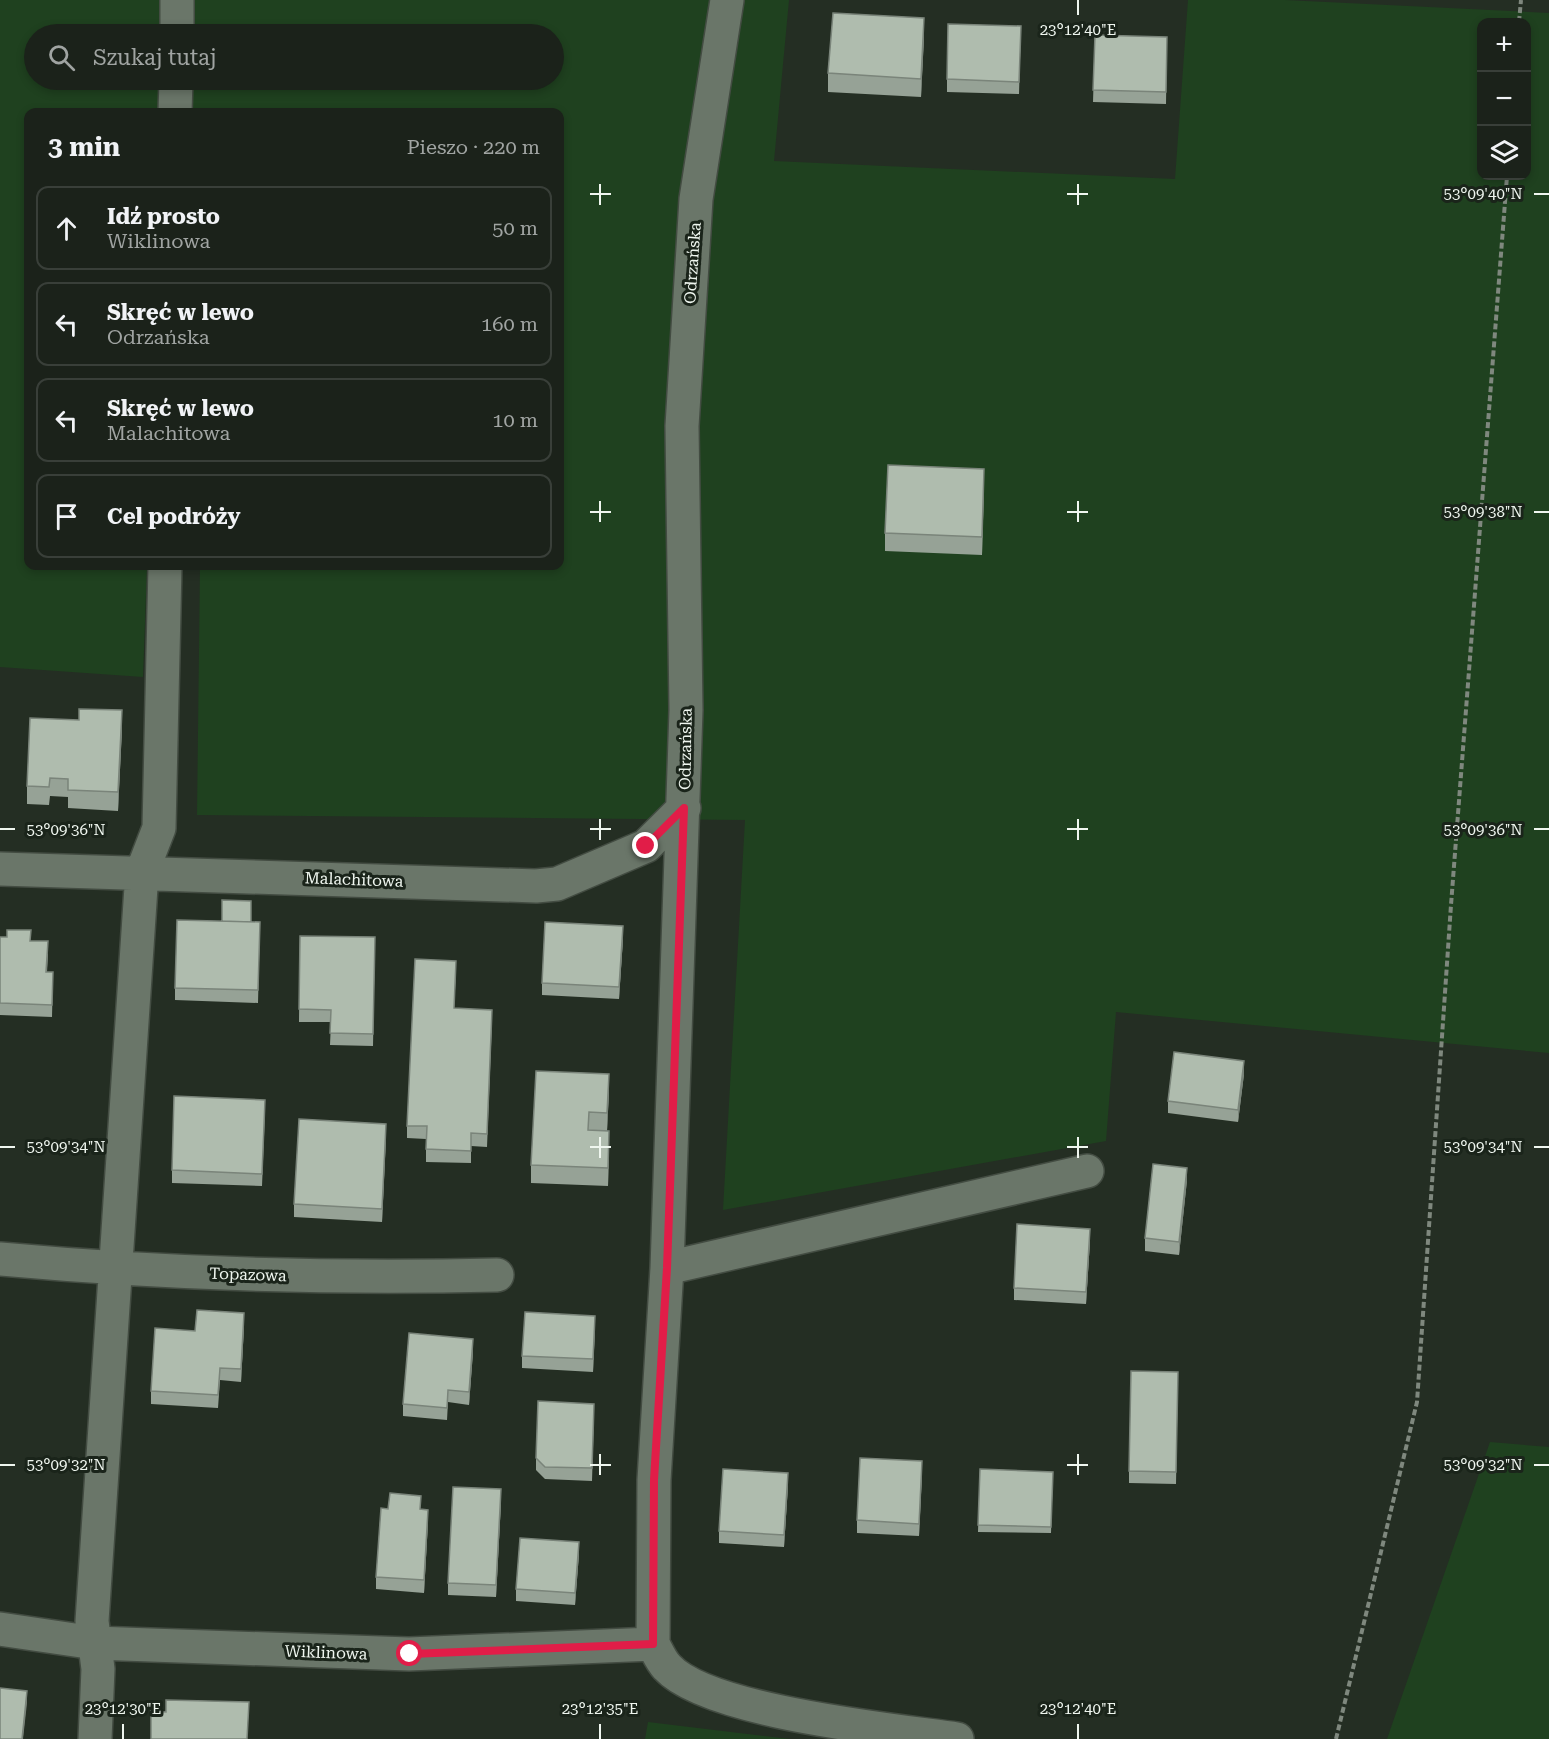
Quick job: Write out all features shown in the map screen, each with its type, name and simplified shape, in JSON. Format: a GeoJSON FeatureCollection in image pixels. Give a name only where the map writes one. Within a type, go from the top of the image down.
{"type":"FeatureCollection","features":[{"type":"Feature","properties":{"kind":"street"},"geometry":{"type":"LineString","coordinates":[[177,0],[177,24]]}},
{"type":"Feature","properties":{"kind":"street","name":"Odrzańska"},"geometry":{"type":"LineString","coordinates":[[653,1644],[654,1480],[667,1268],[684,808],[686,710],[682,426],[696,199],[727,0]]}},
{"type":"Feature","properties":{"kind":"street"},"geometry":{"type":"LineString","coordinates":[[175,108],[176,90]]}},
{"type":"Feature","properties":{"kind":"street"},"geometry":{"type":"LineString","coordinates":[[95,1739],[98,1669],[92,1621],[142,872],[159,828],[165,570]]}},
{"type":"Feature","properties":{"kind":"street","name":"Malachitowa"},"geometry":{"type":"LineString","coordinates":[[0,869],[536,886],[557,884],[646,846],[684,808]]}},
{"type":"Feature","properties":{"kind":"street"},"geometry":{"type":"LineString","coordinates":[[667,1268],[1087,1171]]}},
{"type":"Feature","properties":{"kind":"street","name":"Topazowa"},"geometry":{"type":"LineString","coordinates":[[0,1259],[117,1270],[373,1278],[497,1275]]}},
{"type":"Feature","properties":{"kind":"street","name":"Wiklinowa"},"geometry":{"type":"LineString","coordinates":[[0,1629],[95,1643],[410,1654],[653,1644]]}},
{"type":"Feature","properties":{"kind":"street"},"geometry":{"type":"LineString","coordinates":[[653,1644],[667,1667],[687,1682],[762,1710],[957,1739]]}},
{"type":"Feature","properties":{"kind":"path"},"geometry":{"type":"LineString","coordinates":[[1519,18],[1521,0]]}},
{"type":"Feature","properties":{"kind":"path"},"geometry":{"type":"LineString","coordinates":[[1336,1739],[1417,1402],[1450,905],[1507,180]]}},
{"type":"Feature","properties":{"kind":"green space"},"geometry":{"type":"Polygon","coordinates":[[[0,0],[789,0],[774,161],[1175,179],[1188,0],[1285,0],[1549,13],[1549,1053],[1116,1012],[1106,1141],[723,1210],[745,820],[197,815],[200,570],[564,570],[564,108],[24,108],[24,570],[147,570],[143,677],[0,667],[0,0]]]}},
{"type":"Feature","properties":{"kind":"green space"},"geometry":{"type":"Polygon","coordinates":[[[1490,1442],[1549,1447],[1549,1739],[1387,1739],[1490,1442]]]}},
{"type":"Feature","properties":{"kind":"green space"},"geometry":{"type":"Polygon","coordinates":[[[648,1722],[790,1739],[645,1739],[648,1722]]]}},
{"type":"Feature","properties":{"kind":"building"},"geometry":{"type":"Polygon","coordinates":[[[833,13],[924,18],[921,79],[828,73],[833,13]]]}},
{"type":"Feature","properties":{"kind":"building"},"geometry":{"type":"Polygon","coordinates":[[[948,24],[1021,26],[1019,82],[947,79],[948,24]]]}},
{"type":"Feature","properties":{"kind":"building"},"geometry":{"type":"Polygon","coordinates":[[[1095,35],[1167,37],[1166,92],[1093,90],[1095,35]]]}},
{"type":"Feature","properties":{"kind":"building"},"geometry":{"type":"Polygon","coordinates":[[[888,465],[984,469],[982,537],[885,533],[888,465]]]}},
{"type":"Feature","properties":{"kind":"building"},"geometry":{"type":"Polygon","coordinates":[[[79,709],[122,710],[118,792],[68,790],[68,779],[50,778],[49,787],[27,786],[30,718],[79,720],[79,709]]]}},
{"type":"Feature","properties":{"kind":"building"},"geometry":{"type":"Polygon","coordinates":[[[222,900],[251,901],[251,922],[222,921],[222,900]]]}},
{"type":"Feature","properties":{"kind":"building"},"geometry":{"type":"Polygon","coordinates":[[[177,920],[260,922],[258,990],[175,988],[177,920]]]}},
{"type":"Feature","properties":{"kind":"building"},"geometry":{"type":"Polygon","coordinates":[[[545,922],[623,926],[619,987],[542,983],[545,922]]]}},
{"type":"Feature","properties":{"kind":"building"},"geometry":{"type":"Polygon","coordinates":[[[7,930],[31,930],[30,941],[48,941],[46,972],[53,972],[52,1005],[0,1003],[0,937],[7,937],[7,930]]]}},
{"type":"Feature","properties":{"kind":"building"},"geometry":{"type":"Polygon","coordinates":[[[300,936],[375,937],[373,1034],[330,1033],[331,1010],[299,1009],[300,936]]]}},
{"type":"Feature","properties":{"kind":"building"},"geometry":{"type":"Polygon","coordinates":[[[415,959],[456,961],[454,1008],[492,1010],[487,1134],[471,1133],[471,1151],[426,1149],[427,1126],[407,1126],[415,959]]]}},
{"type":"Feature","properties":{"kind":"building"},"geometry":{"type":"Polygon","coordinates":[[[1174,1052],[1244,1061],[1238,1110],[1168,1101],[1174,1052]]]}},
{"type":"Feature","properties":{"kind":"building"},"geometry":{"type":"Polygon","coordinates":[[[536,1071],[609,1074],[607,1113],[589,1112],[588,1130],[609,1131],[608,1168],[531,1165],[536,1071]]]}},
{"type":"Feature","properties":{"kind":"building"},"geometry":{"type":"Polygon","coordinates":[[[174,1096],[265,1100],[262,1174],[172,1170],[174,1096]]]}},
{"type":"Feature","properties":{"kind":"building"},"geometry":{"type":"Polygon","coordinates":[[[299,1119],[386,1124],[382,1209],[294,1204],[299,1119]]]}},
{"type":"Feature","properties":{"kind":"building"},"geometry":{"type":"Polygon","coordinates":[[[1153,1164],[1187,1168],[1179,1242],[1145,1238],[1153,1164]]]}},
{"type":"Feature","properties":{"kind":"building"},"geometry":{"type":"Polygon","coordinates":[[[1017,1224],[1090,1229],[1086,1292],[1014,1288],[1017,1224]]]}},
{"type":"Feature","properties":{"kind":"building"},"geometry":{"type":"Polygon","coordinates":[[[197,1310],[244,1313],[241,1369],[220,1368],[218,1395],[151,1391],[155,1328],[195,1331],[197,1310]]]}},
{"type":"Feature","properties":{"kind":"building"},"geometry":{"type":"Polygon","coordinates":[[[525,1312],[595,1316],[593,1359],[522,1356],[525,1312]]]}},
{"type":"Feature","properties":{"kind":"building"},"geometry":{"type":"Polygon","coordinates":[[[409,1333],[473,1339],[469,1392],[448,1390],[447,1408],[403,1404],[409,1333]]]}},
{"type":"Feature","properties":{"kind":"building"},"geometry":{"type":"Polygon","coordinates":[[[1131,1371],[1178,1372],[1176,1472],[1129,1471],[1131,1371]]]}},
{"type":"Feature","properties":{"kind":"building"},"geometry":{"type":"Polygon","coordinates":[[[538,1401],[594,1404],[592,1468],[545,1467],[536,1458],[538,1401]]]}},
{"type":"Feature","properties":{"kind":"building"},"geometry":{"type":"Polygon","coordinates":[[[860,1458],[922,1461],[919,1524],[857,1520],[860,1458]]]}},
{"type":"Feature","properties":{"kind":"building"},"geometry":{"type":"Polygon","coordinates":[[[723,1469],[788,1473],[784,1535],[719,1531],[723,1469]]]}},
{"type":"Feature","properties":{"kind":"building"},"geometry":{"type":"Polygon","coordinates":[[[980,1469],[1053,1472],[1051,1527],[978,1525],[980,1469]]]}},
{"type":"Feature","properties":{"kind":"building"},"geometry":{"type":"Polygon","coordinates":[[[453,1487],[501,1489],[496,1585],[448,1583],[453,1487]]]}},
{"type":"Feature","properties":{"kind":"building"},"geometry":{"type":"Polygon","coordinates":[[[390,1493],[421,1496],[420,1509],[428,1510],[424,1580],[376,1577],[381,1508],[388,1509],[390,1493]]]}},
{"type":"Feature","properties":{"kind":"building"},"geometry":{"type":"Polygon","coordinates":[[[520,1538],[579,1542],[575,1593],[516,1589],[520,1538]]]}},
{"type":"Feature","properties":{"kind":"building"},"geometry":{"type":"Polygon","coordinates":[[[0,1688],[27,1691],[22,1739],[0,1739],[0,1688]]]}},
{"type":"Feature","properties":{"kind":"building"},"geometry":{"type":"Polygon","coordinates":[[[166,1700],[249,1702],[247,1739],[151,1739],[151,1711],[166,1712],[166,1700]]]}},
{"type":"Feature","properties":{"kind":"route"},"geometry":{"type":"LineString","coordinates":[[410,1654],[653,1644],[654,1480],[667,1268],[684,808],[646,846]]}}]}
